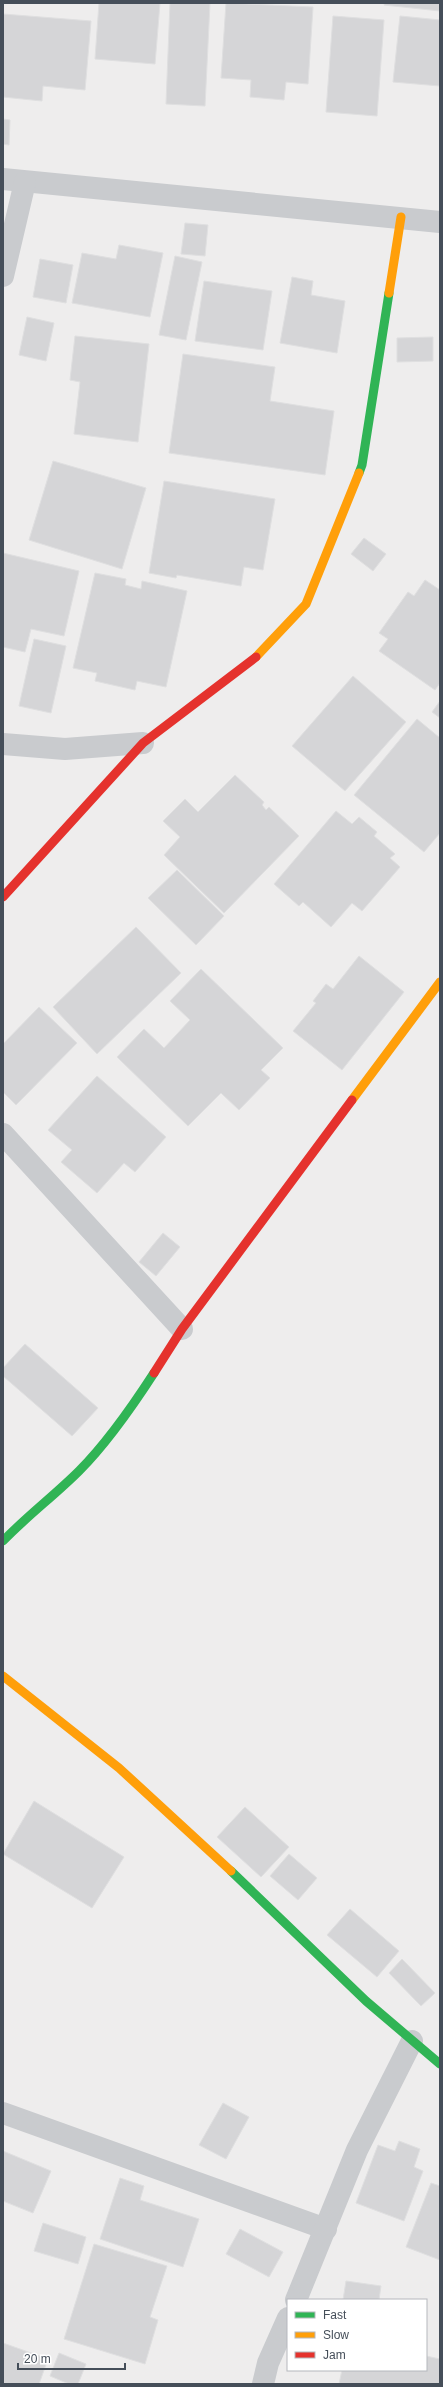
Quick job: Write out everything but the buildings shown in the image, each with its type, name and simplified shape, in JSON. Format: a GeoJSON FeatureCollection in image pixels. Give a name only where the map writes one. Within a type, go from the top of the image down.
{"type":"FeatureCollection","features":[{"type":"Feature","properties":{"kind":"street"},"geometry":{"type":"LineString","coordinates":[[3,179],[440,222]]}},
{"type":"Feature","properties":{"kind":"street"},"geometry":{"type":"LineString","coordinates":[[3,276],[25,182]]}},
{"type":"Feature","properties":{"kind":"street"},"geometry":{"type":"LineString","coordinates":[[3,896],[143,742],[262,652],[306,604],[362,465],[401,217]]}},
{"type":"Feature","properties":{"kind":"street"},"geometry":{"type":"LineString","coordinates":[[3,744],[65,749],[143,742]]}},
{"type":"Feature","properties":{"kind":"street"},"geometry":{"type":"LineString","coordinates":[[3,1541],[26,1517],[80,1470],[130,1410],[182,1329],[440,982]]}},
{"type":"Feature","properties":{"kind":"street"},"geometry":{"type":"LineString","coordinates":[[3,1134],[182,1329]]}},
{"type":"Feature","properties":{"kind":"street"},"geometry":{"type":"LineString","coordinates":[[3,1676],[54,1714],[155,1800],[318,1956],[412,2041],[440,2064]]}},
{"type":"Feature","properties":{"kind":"street"},"geometry":{"type":"LineString","coordinates":[[296,2299],[326,2230],[357,2150],[412,2041]]}},
{"type":"Feature","properties":{"kind":"street"},"geometry":{"type":"LineString","coordinates":[[3,2113],[326,2230]]}},
{"type":"Feature","properties":{"kind":"street"},"geometry":{"type":"LineString","coordinates":[[263,2384],[268,2363],[287,2320]]}},
{"type":"Feature","properties":{"kind":"traffic: fast"},"geometry":{"type":"LineString","coordinates":[[359,473],[362,465],[389,293]]}},
{"type":"Feature","properties":{"kind":"traffic: fast"},"geometry":{"type":"LineString","coordinates":[[3,1541],[90,1460],[119,1424],[154,1373]]}},
{"type":"Feature","properties":{"kind":"traffic: fast"},"geometry":{"type":"LineString","coordinates":[[231,1871],[366,2001],[440,2064]]}},
{"type":"Feature","properties":{"kind":"traffic: slow"},"geometry":{"type":"LineString","coordinates":[[389,293],[401,217]]}},
{"type":"Feature","properties":{"kind":"traffic: slow"},"geometry":{"type":"LineString","coordinates":[[256,657],[306,604],[359,473]]}},
{"type":"Feature","properties":{"kind":"traffic: slow"},"geometry":{"type":"LineString","coordinates":[[352,1100],[440,982]]}},
{"type":"Feature","properties":{"kind":"traffic: slow"},"geometry":{"type":"LineString","coordinates":[[3,1676],[119,1768],[231,1871]]}},
{"type":"Feature","properties":{"kind":"traffic: jam"},"geometry":{"type":"LineString","coordinates":[[3,897],[143,743],[256,657]]}},
{"type":"Feature","properties":{"kind":"traffic: jam"},"geometry":{"type":"LineString","coordinates":[[154,1373],[182,1329],[352,1100]]}}]}
